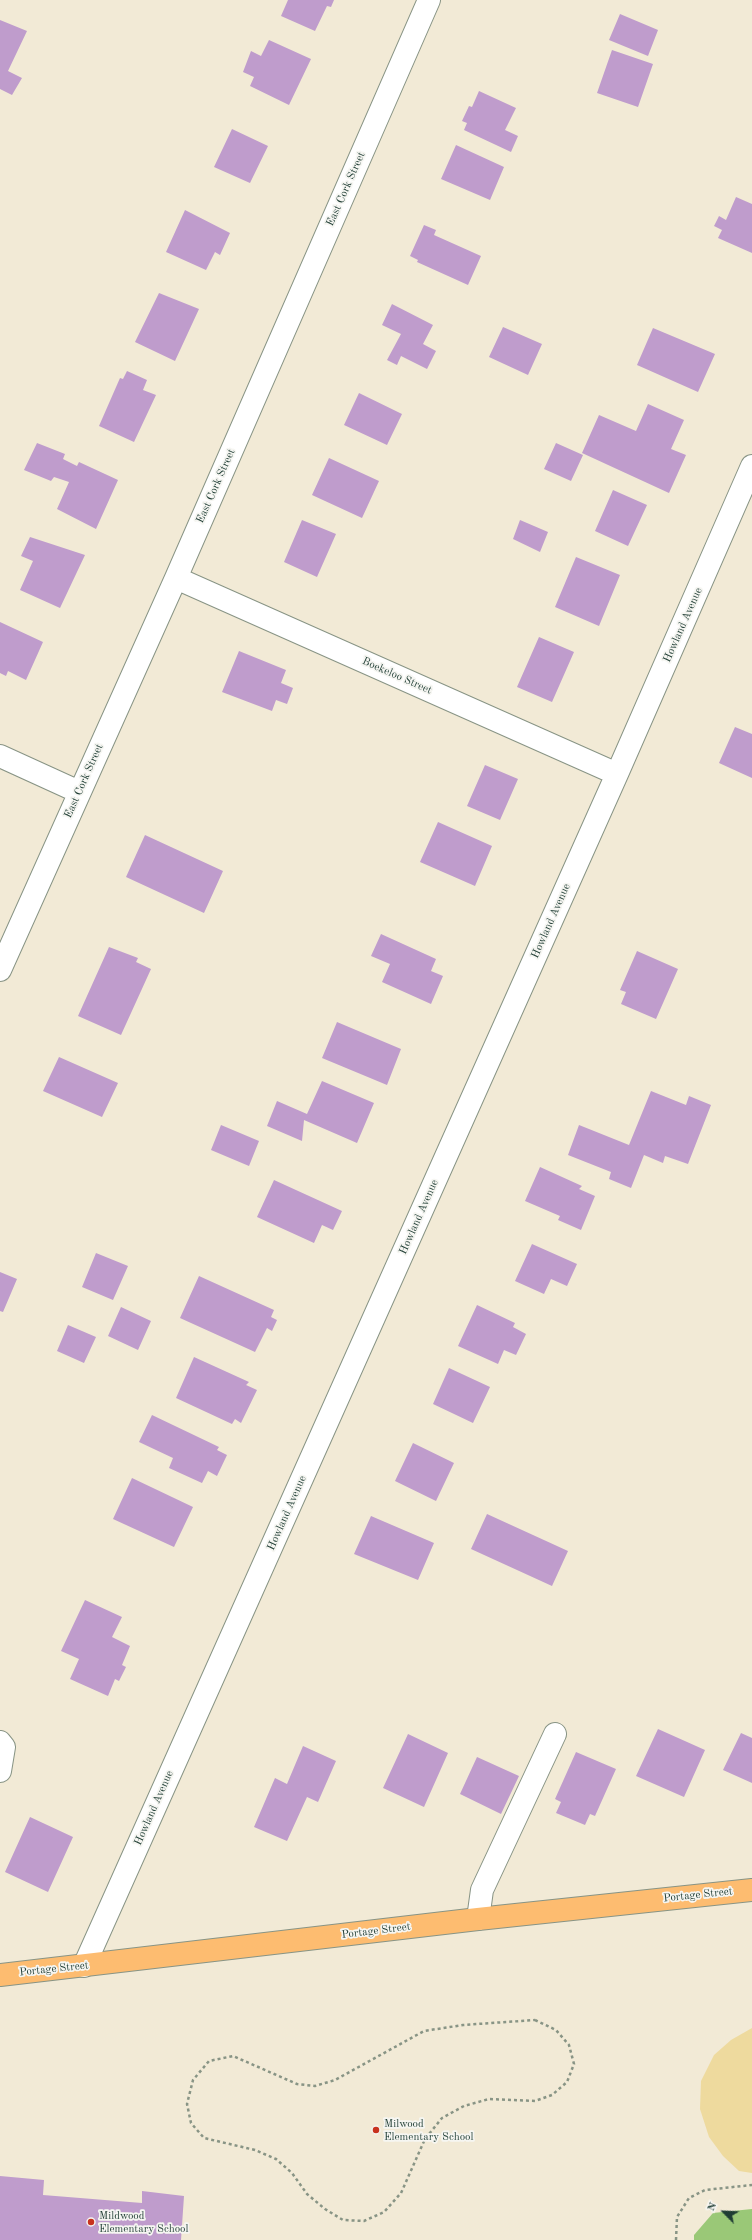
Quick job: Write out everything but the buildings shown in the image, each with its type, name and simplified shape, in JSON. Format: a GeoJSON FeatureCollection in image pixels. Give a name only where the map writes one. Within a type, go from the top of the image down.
{"type":"FeatureCollection","features":[{"type":"Feature","properties":{"kind":"main road","name":"Portage Street"},"geometry":{"type":"LineString","coordinates":[[0,1975],[478,1919],[752,1890]]}},
{"type":"Feature","properties":{"kind":"street","name":"East Cork Street"},"geometry":{"type":"LineString","coordinates":[[0,970],[176,578],[429,0]]}},
{"type":"Feature","properties":{"kind":"street","name":"Howland Avenue"},"geometry":{"type":"LineString","coordinates":[[84,1966],[617,774],[752,466]]}},
{"type":"Feature","properties":{"kind":"street","name":"Boekeloo Street"},"geometry":{"type":"LineString","coordinates":[[176,578],[617,774]]}},
{"type":"Feature","properties":{"kind":"street"},"geometry":{"type":"LineString","coordinates":[[0,756],[79,792]]}},
{"type":"Feature","properties":{"kind":"street"},"geometry":{"type":"LineString","coordinates":[[478,1919],[482,1890],[555,1734]]}},
{"type":"Feature","properties":{"kind":"street"},"geometry":{"type":"LineString","coordinates":[[0,1742],[4,1747],[0,1771]]}},
{"type":"Feature","properties":{"kind":"path"},"geometry":{"type":"LineString","coordinates":[[535,2020],[556,2030],[569,2046],[574,2064],[567,2082],[552,2095],[535,2101],[489,2098],[464,2106],[442,2118],[425,2139],[401,2193],[384,2212],[364,2221],[343,2220],[324,2209],[307,2194],[292,2173],[276,2159],[256,2150],[204,2138],[191,2123],[187,2104],[192,2080],[209,2061],[233,2056],[297,2084],[315,2086],[335,2080],[424,2031],[506,2021],[535,2020]]}},
{"type":"Feature","properties":{"kind":"path"},"geometry":{"type":"LineString","coordinates":[[676,2240],[677,2217],[689,2198],[706,2190],[752,2185]]}},
{"type":"Feature","properties":{"kind":"green space"},"geometry":{"type":"Polygon","coordinates":[[[752,2209],[752,2240],[694,2240],[694,2235],[713,2213],[752,2209]]]}},
{"type":"Feature","properties":{"kind":"sand"},"geometry":{"type":"Polygon","coordinates":[[[752,2028],[752,2173],[739,2171],[723,2156],[709,2137],[700,2109],[701,2081],[714,2055],[731,2040],[752,2028]]]}},
{"type":"Feature","properties":{"kind":"place","name":"Milwood Elementary School"},"geometry":{"type":"Point","coordinates":[376,2130]}},
{"type":"Feature","properties":{"kind":"place","name":"Mildwood Elementary School"},"geometry":{"type":"Point","coordinates":[91,2222]}}]}
